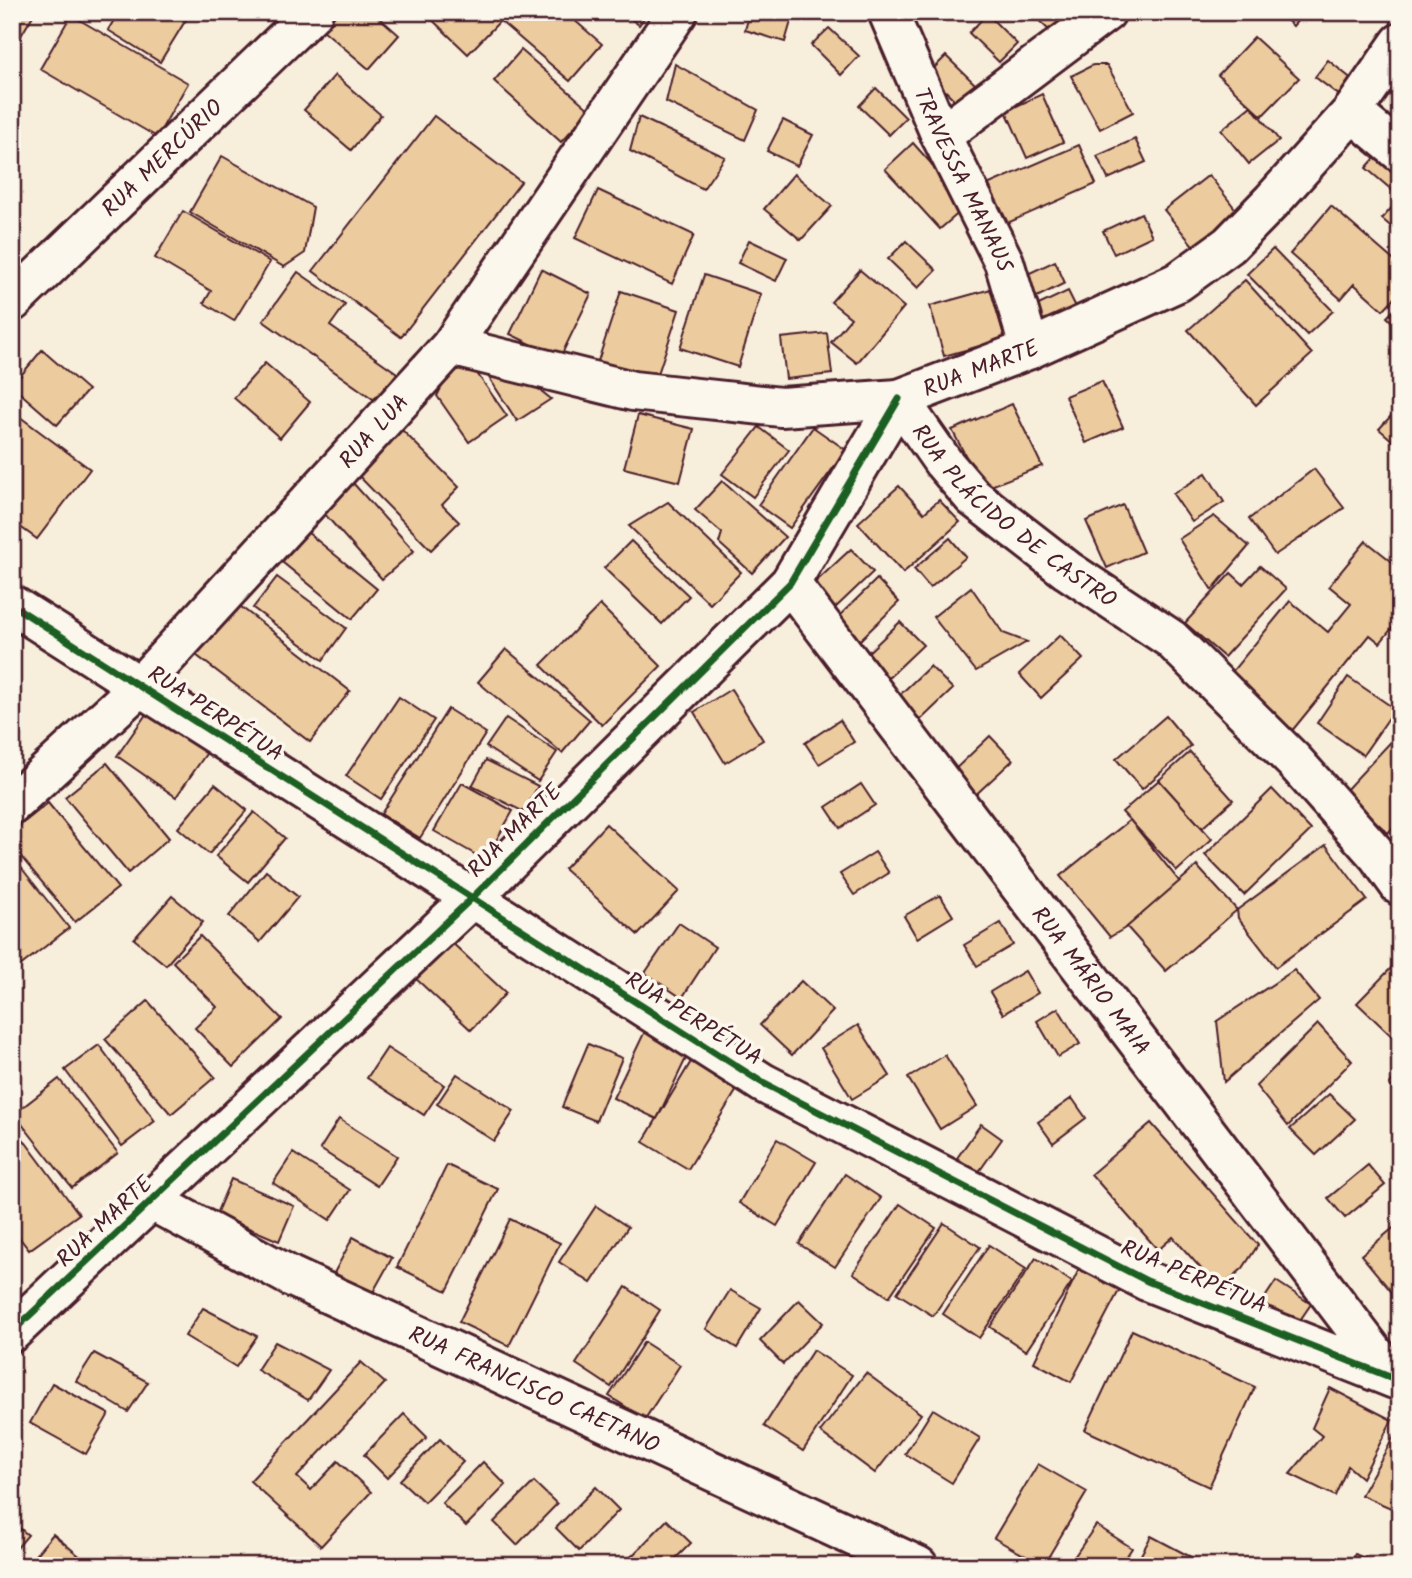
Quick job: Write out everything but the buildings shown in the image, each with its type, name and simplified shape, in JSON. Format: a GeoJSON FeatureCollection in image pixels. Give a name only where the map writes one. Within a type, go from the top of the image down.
{"type":"FeatureCollection","features":[{"type":"Feature","properties":{"kind":"street","name":"RUA MERCÚRIO"},"geometry":{"type":"LineString","coordinates":[[12,302],[313,12]]}},
{"type":"Feature","properties":{"kind":"street","name":"RUA LUA"},"geometry":{"type":"LineString","coordinates":[[12,804],[140,686],[451,346],[678,12]]}},
{"type":"Feature","properties":{"kind":"street","name":"TRAVESSA MANAUS"},"geometry":{"type":"LineString","coordinates":[[888,12],[941,136],[1004,262],[1030,349]]}},
{"type":"Feature","properties":{"kind":"street"},"geometry":{"type":"LineString","coordinates":[[941,136],[1106,12]]}},
{"type":"Feature","properties":{"kind":"street","name":"RUA MARTE"},"geometry":{"type":"LineString","coordinates":[[12,1332],[154,1202],[471,899],[790,583],[899,399],[1030,349],[1178,282],[1209,260],[1229,245],[1272,201],[1352,112],[1400,43]]}},
{"type":"Feature","properties":{"kind":"street"},"geometry":{"type":"LineString","coordinates":[[1352,112],[1400,152]]}},
{"type":"Feature","properties":{"kind":"street","name":"RUA PLÁCIDO DE CASTRO"},"geometry":{"type":"LineString","coordinates":[[451,346],[633,391],[781,407],[899,399],[943,462],[973,497],[1067,570],[1171,639],[1294,761],[1400,886]]}},
{"type":"Feature","properties":{"kind":"street","name":"RUA MÁRIO MAIA"},"geometry":{"type":"LineString","coordinates":[[790,583],[1396,1379]]}},
{"type":"Feature","properties":{"kind":"street","name":"RUA PERPÉTUA"},"geometry":{"type":"LineString","coordinates":[[12,605],[762,1083],[1147,1281],[1396,1379]]}},
{"type":"Feature","properties":{"kind":"street","name":"RUA FRANCISCO CAETANO"},"geometry":{"type":"LineString","coordinates":[[154,1202],[289,1276],[918,1566]]}},
{"type":"Feature","properties":{"kind":"cycle path"},"geometry":{"type":"LineString","coordinates":[[12,1332],[471,899],[790,583],[899,399]]}},
{"type":"Feature","properties":{"kind":"cycle path"},"geometry":{"type":"LineString","coordinates":[[12,605],[763,1083],[1147,1281],[1400,1381]]}}]}
